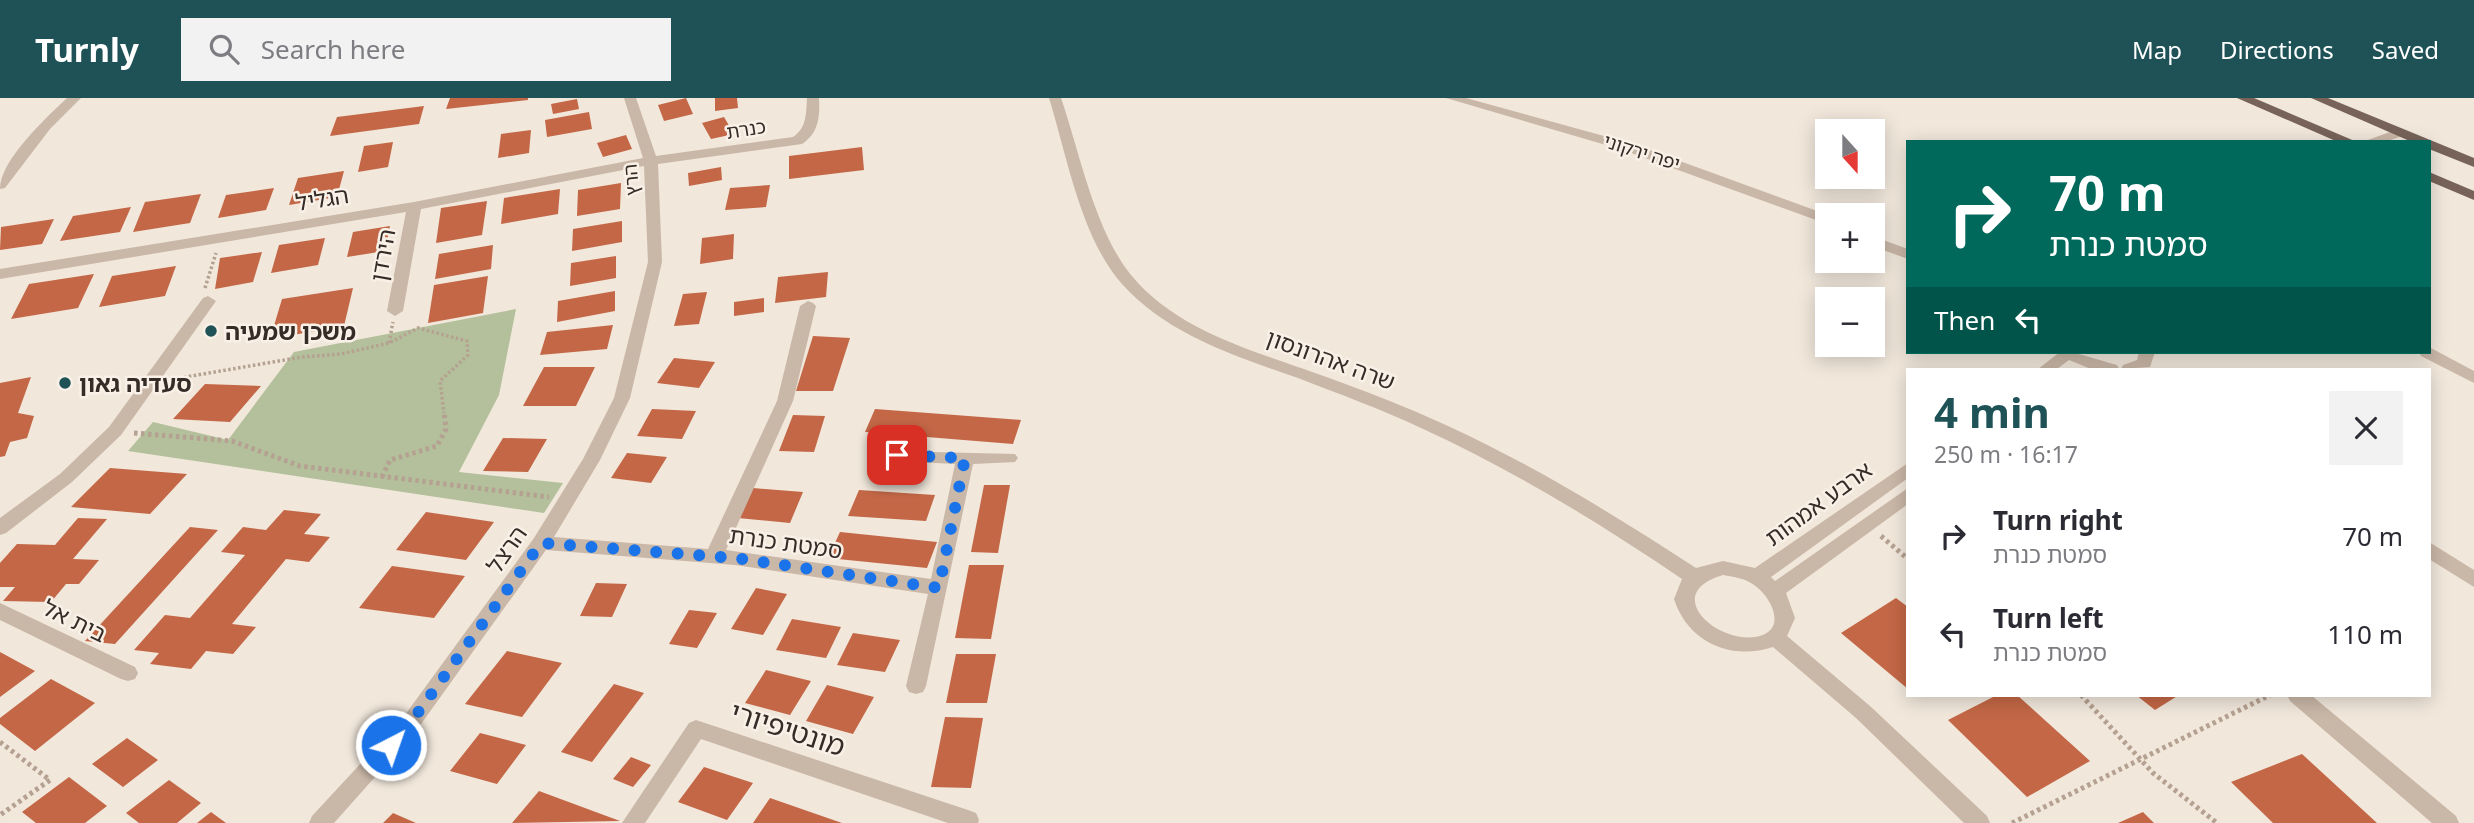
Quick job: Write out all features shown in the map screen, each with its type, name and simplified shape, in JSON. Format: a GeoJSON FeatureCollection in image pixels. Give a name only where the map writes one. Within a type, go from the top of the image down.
{"type":"FeatureCollection","features":[{"type":"Feature","properties":{"kind":"main road"},"geometry":{"type":"LineString","coordinates":[[2243,98],[2345,140]]}},
{"type":"Feature","properties":{"kind":"main road"},"geometry":{"type":"LineString","coordinates":[[2317,98],[2398,137]]}},
{"type":"Feature","properties":{"kind":"main road"},"geometry":{"type":"LineString","coordinates":[[2274,110],[2312,140]]}},
{"type":"Feature","properties":{"kind":"main road"},"geometry":{"type":"LineString","coordinates":[[2431,145],[2474,163]]}},
{"type":"Feature","properties":{"kind":"main road"},"geometry":{"type":"LineString","coordinates":[[2431,177],[2474,196]]}},
{"type":"Feature","properties":{"kind":"main road"},"geometry":{"type":"LineString","coordinates":[[2431,185],[2474,196]]}},
{"type":"Feature","properties":{"kind":"street"},"geometry":{"type":"LineString","coordinates":[[2,181],[46,126],[75,98]]}},
{"type":"Feature","properties":{"kind":"street","name":"הרץ"},"geometry":{"type":"LineString","coordinates":[[630,98],[651,160],[655,262]]}},
{"type":"Feature","properties":{"kind":"street","name":"כנרת"},"geometry":{"type":"LineString","coordinates":[[651,160],[797,141],[807,136],[810,130],[813,98]]}},
{"type":"Feature","properties":{"kind":"street","name":"שרה אהרונסון"},"geometry":{"type":"LineString","coordinates":[[1055,98],[1105,247],[1138,292],[1180,325],[1228,349],[1443,431],[1596,512],[1694,577]]}},
{"type":"Feature","properties":{"kind":"street","name":"יפה ירקוני"},"geometry":{"type":"LineString","coordinates":[[1452,98],[1628,147],[1815,216]]}},
{"type":"Feature","properties":{"kind":"street"},"geometry":{"type":"LineString","coordinates":[[2381,140],[2398,137]]}},
{"type":"Feature","properties":{"kind":"street","name":"הגליל"},"geometry":{"type":"LineString","coordinates":[[0,274],[414,206],[651,160]]}},
{"type":"Feature","properties":{"kind":"street","name":"הירדן"},"geometry":{"type":"LineString","coordinates":[[395,311],[414,206]]}},
{"type":"Feature","properties":{"kind":"street"},"geometry":{"type":"LineString","coordinates":[[1885,245],[1906,254]]}},
{"type":"Feature","properties":{"kind":"street","name":"הרצל"},"geometry":{"type":"LineString","coordinates":[[320,823],[409,725],[541,543],[567,500],[622,398],[645,313],[655,262]]}},
{"type":"Feature","properties":{"kind":"street"},"geometry":{"type":"LineString","coordinates":[[0,528],[66,478],[115,431],[208,301]]}},
{"type":"Feature","properties":{"kind":"street"},"geometry":{"type":"LineString","coordinates":[[714,557],[785,401],[808,306]]}},
{"type":"Feature","properties":{"kind":"street"},"geometry":{"type":"LineString","coordinates":[[2047,368],[2066,354]]}},
{"type":"Feature","properties":{"kind":"street"},"geometry":{"type":"LineString","coordinates":[[2071,354],[2084,366],[2102,368]]}},
{"type":"Feature","properties":{"kind":"street"},"geometry":{"type":"LineString","coordinates":[[2431,354],[2474,378]]}},
{"type":"Feature","properties":{"kind":"street"},"geometry":{"type":"LineString","coordinates":[[897,455],[1009,458]]}},
{"type":"Feature","properties":{"kind":"street"},"geometry":{"type":"LineString","coordinates":[[916,686],[965,458]]}},
{"type":"Feature","properties":{"kind":"street","name":"ארבע אמהות"},"geometry":{"type":"LineString","coordinates":[[1757,578],[1906,470]]}},
{"type":"Feature","properties":{"kind":"street","name":"ארבע אמהות"},"geometry":{"type":"LineString","coordinates":[[1775,591],[1906,495]]}},
{"type":"Feature","properties":{"kind":"street","name":"סמטת כנרת"},"geometry":{"type":"LineString","coordinates":[[541,543],[714,557],[939,588]]}},
{"type":"Feature","properties":{"kind":"street"},"geometry":{"type":"LineString","coordinates":[[2431,550],[2474,580]]}},
{"type":"Feature","properties":{"kind":"street"},"geometry":{"type":"LineString","coordinates":[[1723,568],[1743,571],[1757,578],[1775,591],[1784,606],[1786,622],[1775,637],[1764,643],[1746,646],[1725,642],[1706,633],[1691,620],[1684,605],[1684,590],[1694,577],[1705,570],[1723,568]]}},
{"type":"Feature","properties":{"kind":"street","name":"בית אל"},"geometry":{"type":"LineString","coordinates":[[0,611],[128,673]]}},
{"type":"Feature","properties":{"kind":"street"},"geometry":{"type":"LineString","coordinates":[[1775,637],[1872,720],[1979,823]]}},
{"type":"Feature","properties":{"kind":"street"},"geometry":{"type":"LineString","coordinates":[[2299,697],[2448,823]]}},
{"type":"Feature","properties":{"kind":"street","name":"מונטיפיורי"},"geometry":{"type":"LineString","coordinates":[[633,823],[696,729],[968,820]]}},
{"type":"Feature","properties":{"kind":"path"},"geometry":{"type":"LineString","coordinates":[[208,301],[204,293],[220,238]]}},
{"type":"Feature","properties":{"kind":"path"},"geometry":{"type":"LineString","coordinates":[[151,382],[257,367],[302,356],[341,354],[365,346],[389,344],[418,328],[467,341],[468,355],[440,381],[446,429],[437,446],[390,460],[382,477]]}},
{"type":"Feature","properties":{"kind":"path"},"geometry":{"type":"LineString","coordinates":[[115,431],[232,441],[300,466],[567,500]]}},
{"type":"Feature","properties":{"kind":"path"},"geometry":{"type":"LineString","coordinates":[[1867,523],[1906,557]]}},
{"type":"Feature","properties":{"kind":"path"},"geometry":{"type":"LineString","coordinates":[[2083,697],[2140,760],[2217,823]]}},
{"type":"Feature","properties":{"kind":"path"},"geometry":{"type":"LineString","coordinates":[[2012,823],[2266,697]]}},
{"type":"Feature","properties":{"kind":"path"},"geometry":{"type":"LineString","coordinates":[[0,742],[50,780],[0,815]]}},
{"type":"Feature","properties":{"kind":"green space"},"geometry":{"type":"Polygon","coordinates":[[[516,309],[499,395],[459,472],[563,483],[544,513],[128,451],[153,422],[228,440],[294,352],[516,309]]]}},
{"type":"Feature","properties":{"kind":"building"},"geometry":{"type":"Polygon","coordinates":[[[450,98],[528,98],[528,100],[446,109],[450,98]]]}},
{"type":"Feature","properties":{"kind":"building"},"geometry":{"type":"Polygon","coordinates":[[[686,98],[693,114],[664,121],[658,105],[686,98]]]}},
{"type":"Feature","properties":{"kind":"building"},"geometry":{"type":"Polygon","coordinates":[[[715,98],[737,98],[738,108],[715,111],[715,98]]]}},
{"type":"Feature","properties":{"kind":"building"},"geometry":{"type":"Polygon","coordinates":[[[577,99],[579,109],[553,114],[551,104],[577,99]]]}},
{"type":"Feature","properties":{"kind":"building"},"geometry":{"type":"Polygon","coordinates":[[[424,106],[419,124],[330,136],[337,117],[424,106]]]}},
{"type":"Feature","properties":{"kind":"building"},"geometry":{"type":"Polygon","coordinates":[[[589,112],[592,129],[547,137],[545,120],[589,112]]]}},
{"type":"Feature","properties":{"kind":"building"},"geometry":{"type":"Polygon","coordinates":[[[724,117],[734,134],[711,139],[702,123],[724,117]]]}},
{"type":"Feature","properties":{"kind":"building"},"geometry":{"type":"Polygon","coordinates":[[[531,130],[529,153],[498,158],[501,134],[531,130]]]}},
{"type":"Feature","properties":{"kind":"building"},"geometry":{"type":"Polygon","coordinates":[[[626,135],[632,149],[603,157],[597,143],[626,135]]]}},
{"type":"Feature","properties":{"kind":"building"},"geometry":{"type":"Polygon","coordinates":[[[393,142],[388,167],[358,172],[364,146],[393,142]]]}},
{"type":"Feature","properties":{"kind":"building"},"geometry":{"type":"Polygon","coordinates":[[[862,147],[864,170],[789,179],[789,156],[862,147]]]}},
{"type":"Feature","properties":{"kind":"building"},"geometry":{"type":"Polygon","coordinates":[[[721,167],[722,180],[689,186],[688,173],[721,167]]]}},
{"type":"Feature","properties":{"kind":"building"},"geometry":{"type":"Polygon","coordinates":[[[344,171],[337,197],[289,205],[298,178],[344,171]]]}},
{"type":"Feature","properties":{"kind":"building"},"geometry":{"type":"Polygon","coordinates":[[[621,183],[620,209],[577,216],[578,190],[621,183]]]}},
{"type":"Feature","properties":{"kind":"building"},"geometry":{"type":"Polygon","coordinates":[[[770,185],[766,207],[725,210],[730,188],[770,185]]]}},
{"type":"Feature","properties":{"kind":"building"},"geometry":{"type":"Polygon","coordinates":[[[274,188],[266,210],[218,218],[226,195],[274,188]]]}},
{"type":"Feature","properties":{"kind":"building"},"geometry":{"type":"Polygon","coordinates":[[[560,189],[558,214],[501,224],[504,198],[560,189]]]}},
{"type":"Feature","properties":{"kind":"building"},"geometry":{"type":"Polygon","coordinates":[[[201,194],[190,223],[133,232],[145,202],[201,194]]]}},
{"type":"Feature","properties":{"kind":"building"},"geometry":{"type":"Polygon","coordinates":[[[487,201],[482,235],[436,243],[441,208],[487,201]]]}},
{"type":"Feature","properties":{"kind":"building"},"geometry":{"type":"Polygon","coordinates":[[[131,207],[120,232],[60,241],[73,216],[131,207]]]}},
{"type":"Feature","properties":{"kind":"building"},"geometry":{"type":"Polygon","coordinates":[[[54,219],[42,244],[0,250],[1,227],[54,219]]]}},
{"type":"Feature","properties":{"kind":"building"},"geometry":{"type":"Polygon","coordinates":[[[622,221],[622,242],[572,251],[573,229],[622,221]]]}},
{"type":"Feature","properties":{"kind":"building"},"geometry":{"type":"Polygon","coordinates":[[[390,226],[385,251],[347,257],[353,232],[390,226]]]}},
{"type":"Feature","properties":{"kind":"building"},"geometry":{"type":"Polygon","coordinates":[[[734,234],[733,259],[700,264],[702,238],[734,234]]]}},
{"type":"Feature","properties":{"kind":"building"},"geometry":{"type":"Polygon","coordinates":[[[325,238],[318,265],[271,273],[279,245],[325,238]]]}},
{"type":"Feature","properties":{"kind":"building"},"geometry":{"type":"Polygon","coordinates":[[[493,245],[491,269],[435,279],[439,254],[493,245]]]}},
{"type":"Feature","properties":{"kind":"building"},"geometry":{"type":"Polygon","coordinates":[[[262,252],[253,282],[215,289],[220,258],[262,252]]]}},
{"type":"Feature","properties":{"kind":"building"},"geometry":{"type":"Polygon","coordinates":[[[616,256],[616,278],[570,286],[571,263],[616,256]]]}},
{"type":"Feature","properties":{"kind":"building"},"geometry":{"type":"Polygon","coordinates":[[[176,266],[165,296],[99,307],[112,276],[176,266]]]}},
{"type":"Feature","properties":{"kind":"building"},"geometry":{"type":"Polygon","coordinates":[[[828,272],[826,297],[775,303],[778,277],[828,272]]]}},
{"type":"Feature","properties":{"kind":"building"},"geometry":{"type":"Polygon","coordinates":[[[94,274],[78,308],[11,319],[29,284],[94,274]]]}},
{"type":"Feature","properties":{"kind":"building"},"geometry":{"type":"Polygon","coordinates":[[[488,276],[483,313],[428,323],[434,285],[488,276]]]}},
{"type":"Feature","properties":{"kind":"building"},"geometry":{"type":"Polygon","coordinates":[[[353,288],[344,326],[270,339],[282,299],[353,288]]]}},
{"type":"Feature","properties":{"kind":"building"},"geometry":{"type":"Polygon","coordinates":[[[615,291],[615,311],[557,322],[558,301],[615,291]]]}},
{"type":"Feature","properties":{"kind":"building"},"geometry":{"type":"Polygon","coordinates":[[[707,292],[699,324],[674,326],[683,294],[707,292]]]}},
{"type":"Feature","properties":{"kind":"building"},"geometry":{"type":"Polygon","coordinates":[[[764,298],[764,312],[734,316],[734,302],[764,298]]]}},
{"type":"Feature","properties":{"kind":"building"},"geometry":{"type":"Polygon","coordinates":[[[613,325],[607,349],[540,355],[547,332],[613,325]]]}},
{"type":"Feature","properties":{"kind":"building"},"geometry":{"type":"Polygon","coordinates":[[[813,336],[850,338],[833,391],[796,391],[813,336]]]}},
{"type":"Feature","properties":{"kind":"building"},"geometry":{"type":"Polygon","coordinates":[[[674,358],[715,362],[699,388],[657,383],[674,358]]]}},
{"type":"Feature","properties":{"kind":"building"},"geometry":{"type":"Polygon","coordinates":[[[544,367],[595,367],[576,406],[523,406],[544,367]]]}},
{"type":"Feature","properties":{"kind":"building"},"geometry":{"type":"Polygon","coordinates":[[[31,377],[18,413],[34,416],[27,438],[10,442],[5,456],[0,457],[0,383],[31,377]]]}},
{"type":"Feature","properties":{"kind":"building"},"geometry":{"type":"Polygon","coordinates":[[[205,384],[261,386],[230,422],[173,419],[205,384]]]}},
{"type":"Feature","properties":{"kind":"building"},"geometry":{"type":"Polygon","coordinates":[[[652,409],[696,411],[682,439],[637,436],[652,409]]]}},
{"type":"Feature","properties":{"kind":"building"},"geometry":{"type":"Polygon","coordinates":[[[875,409],[1021,420],[1013,444],[865,432],[875,409]]]}},
{"type":"Feature","properties":{"kind":"building"},"geometry":{"type":"Polygon","coordinates":[[[793,415],[825,416],[814,452],[779,451],[793,415]]]}},
{"type":"Feature","properties":{"kind":"building"},"geometry":{"type":"Polygon","coordinates":[[[503,438],[547,439],[528,472],[483,471],[503,438]]]}},
{"type":"Feature","properties":{"kind":"building"},"geometry":{"type":"Polygon","coordinates":[[[627,453],[667,457],[651,483],[611,478],[627,453]]]}},
{"type":"Feature","properties":{"kind":"building"},"geometry":{"type":"Polygon","coordinates":[[[110,468],[187,474],[150,514],[71,507],[110,468]]]}},
{"type":"Feature","properties":{"kind":"building"},"geometry":{"type":"Polygon","coordinates":[[[984,485],[1010,485],[998,553],[971,552],[984,485]]]}},
{"type":"Feature","properties":{"kind":"building"},"geometry":{"type":"Polygon","coordinates":[[[753,488],[803,492],[790,523],[738,518],[753,488]]]}},
{"type":"Feature","properties":{"kind":"building"},"geometry":{"type":"Polygon","coordinates":[[[859,490],[935,495],[926,521],[848,516],[859,490]]]}},
{"type":"Feature","properties":{"kind":"building"},"geometry":{"type":"Polygon","coordinates":[[[284,510],[321,514],[304,534],[330,537],[309,562],[286,559],[232,624],[256,627],[233,654],[206,651],[191,669],[150,664],[159,653],[134,650],[165,615],[190,618],[245,555],[221,552],[243,527],[266,530],[284,510]]]}},
{"type":"Feature","properties":{"kind":"building"},"geometry":{"type":"Polygon","coordinates":[[[426,512],[494,522],[466,560],[396,550],[426,512]]]}},
{"type":"Feature","properties":{"kind":"building"},"geometry":{"type":"Polygon","coordinates":[[[78,518],[107,519],[73,559],[99,560],[79,584],[66,584],[51,602],[3,601],[15,587],[0,587],[0,563],[17,544],[55,545],[78,518]]]}},
{"type":"Feature","properties":{"kind":"building"},"geometry":{"type":"Polygon","coordinates":[[[190,527],[218,530],[115,644],[85,641],[190,527]]]}},
{"type":"Feature","properties":{"kind":"building"},"geometry":{"type":"Polygon","coordinates":[[[840,532],[937,542],[927,568],[828,558],[840,532]]]}},
{"type":"Feature","properties":{"kind":"building"},"geometry":{"type":"Polygon","coordinates":[[[969,565],[1004,565],[991,639],[955,638],[969,565]]]}},
{"type":"Feature","properties":{"kind":"building"},"geometry":{"type":"Polygon","coordinates":[[[392,566],[465,576],[434,618],[359,608],[392,566]]]}},
{"type":"Feature","properties":{"kind":"building"},"geometry":{"type":"Polygon","coordinates":[[[596,583],[627,584],[612,617],[580,616],[596,583]]]}},
{"type":"Feature","properties":{"kind":"building"},"geometry":{"type":"Polygon","coordinates":[[[756,588],[787,594],[763,635],[731,629],[756,588]]]}},
{"type":"Feature","properties":{"kind":"building"},"geometry":{"type":"Polygon","coordinates":[[[1896,598],[1906,606],[1906,687],[1841,633],[1896,598]]]}},
{"type":"Feature","properties":{"kind":"building"},"geometry":{"type":"Polygon","coordinates":[[[689,610],[717,613],[697,648],[669,644],[689,610]]]}},
{"type":"Feature","properties":{"kind":"building"},"geometry":{"type":"Polygon","coordinates":[[[792,619],[841,627],[826,658],[776,650],[792,619]]]}},
{"type":"Feature","properties":{"kind":"building"},"geometry":{"type":"Polygon","coordinates":[[[853,633],[900,640],[885,672],[837,665],[853,633]]]}},
{"type":"Feature","properties":{"kind":"building"},"geometry":{"type":"Polygon","coordinates":[[[507,651],[562,663],[522,717],[465,704],[507,651]]]}},
{"type":"Feature","properties":{"kind":"building"},"geometry":{"type":"Polygon","coordinates":[[[0,652],[35,671],[0,697],[0,652]]]}},
{"type":"Feature","properties":{"kind":"building"},"geometry":{"type":"Polygon","coordinates":[[[956,654],[996,654],[987,703],[946,703],[956,654]]]}},
{"type":"Feature","properties":{"kind":"building"},"geometry":{"type":"Polygon","coordinates":[[[766,670],[811,681],[790,715],[745,703],[766,670]]]}},
{"type":"Feature","properties":{"kind":"building"},"geometry":{"type":"Polygon","coordinates":[[[51,679],[95,703],[35,751],[0,724],[0,718],[51,679]]]}},
{"type":"Feature","properties":{"kind":"building"},"geometry":{"type":"Polygon","coordinates":[[[614,684],[644,693],[592,762],[561,752],[614,684]]]}},
{"type":"Feature","properties":{"kind":"building"},"geometry":{"type":"Polygon","coordinates":[[[827,685],[874,697],[853,734],[806,721],[827,685]]]}},
{"type":"Feature","properties":{"kind":"building"},"geometry":{"type":"Polygon","coordinates":[[[1993,697],[2019,697],[2090,761],[2027,797],[1948,720],[1993,697]]]}},
{"type":"Feature","properties":{"kind":"building"},"geometry":{"type":"Polygon","coordinates":[[[2139,697],[2176,697],[2155,710],[2139,697]]]}},
{"type":"Feature","properties":{"kind":"building"},"geometry":{"type":"Polygon","coordinates":[[[945,717],[983,718],[971,788],[931,787],[945,717]]]}},
{"type":"Feature","properties":{"kind":"building"},"geometry":{"type":"Polygon","coordinates":[[[480,733],[526,745],[497,784],[450,771],[480,733]]]}},
{"type":"Feature","properties":{"kind":"building"},"geometry":{"type":"Polygon","coordinates":[[[127,738],[158,760],[123,787],[92,764],[127,738]]]}},
{"type":"Feature","properties":{"kind":"building"},"geometry":{"type":"Polygon","coordinates":[[[2302,754],[2377,823],[2273,823],[2231,782],[2302,754]]]}},
{"type":"Feature","properties":{"kind":"building"},"geometry":{"type":"Polygon","coordinates":[[[631,757],[651,765],[633,787],[613,779],[631,757]]]}},
{"type":"Feature","properties":{"kind":"building"},"geometry":{"type":"Polygon","coordinates":[[[704,767],[753,783],[727,820],[678,802],[704,767]]]}},
{"type":"Feature","properties":{"kind":"building"},"geometry":{"type":"Polygon","coordinates":[[[69,777],[107,806],[85,823],[36,823],[22,812],[69,777]]]}},
{"type":"Feature","properties":{"kind":"building"},"geometry":{"type":"Polygon","coordinates":[[[169,780],[201,803],[177,823],[139,823],[126,813],[169,780]]]}},
{"type":"Feature","properties":{"kind":"building"},"geometry":{"type":"Polygon","coordinates":[[[539,791],[620,821],[512,823],[539,791]]]}},
{"type":"Feature","properties":{"kind":"building"},"geometry":{"type":"Polygon","coordinates":[[[770,798],[842,823],[753,823],[770,798]]]}},
{"type":"Feature","properties":{"kind":"building"},"geometry":{"type":"Polygon","coordinates":[[[211,812],[226,823],[197,823],[211,812]]]}},
{"type":"Feature","properties":{"kind":"building"},"geometry":{"type":"Polygon","coordinates":[[[2143,812],[2154,823],[2118,823],[2143,812]]]}},
{"type":"Feature","properties":{"kind":"building"},"geometry":{"type":"Polygon","coordinates":[[[393,813],[416,823],[383,823],[393,813]]]}},
{"type":"Feature","properties":{"kind":"place","name":"משכן שמעיה"},"geometry":{"type":"Point","coordinates":[211,331]}},
{"type":"Feature","properties":{"kind":"place","name":"סעדיה גאון"},"geometry":{"type":"Point","coordinates":[65,383]}},
{"type":"Feature","properties":{"kind":"route"},"geometry":{"type":"LineString","coordinates":[[391,745],[409,725],[541,543],[735,558],[939,588],[965,458],[897,455]]}}]}
